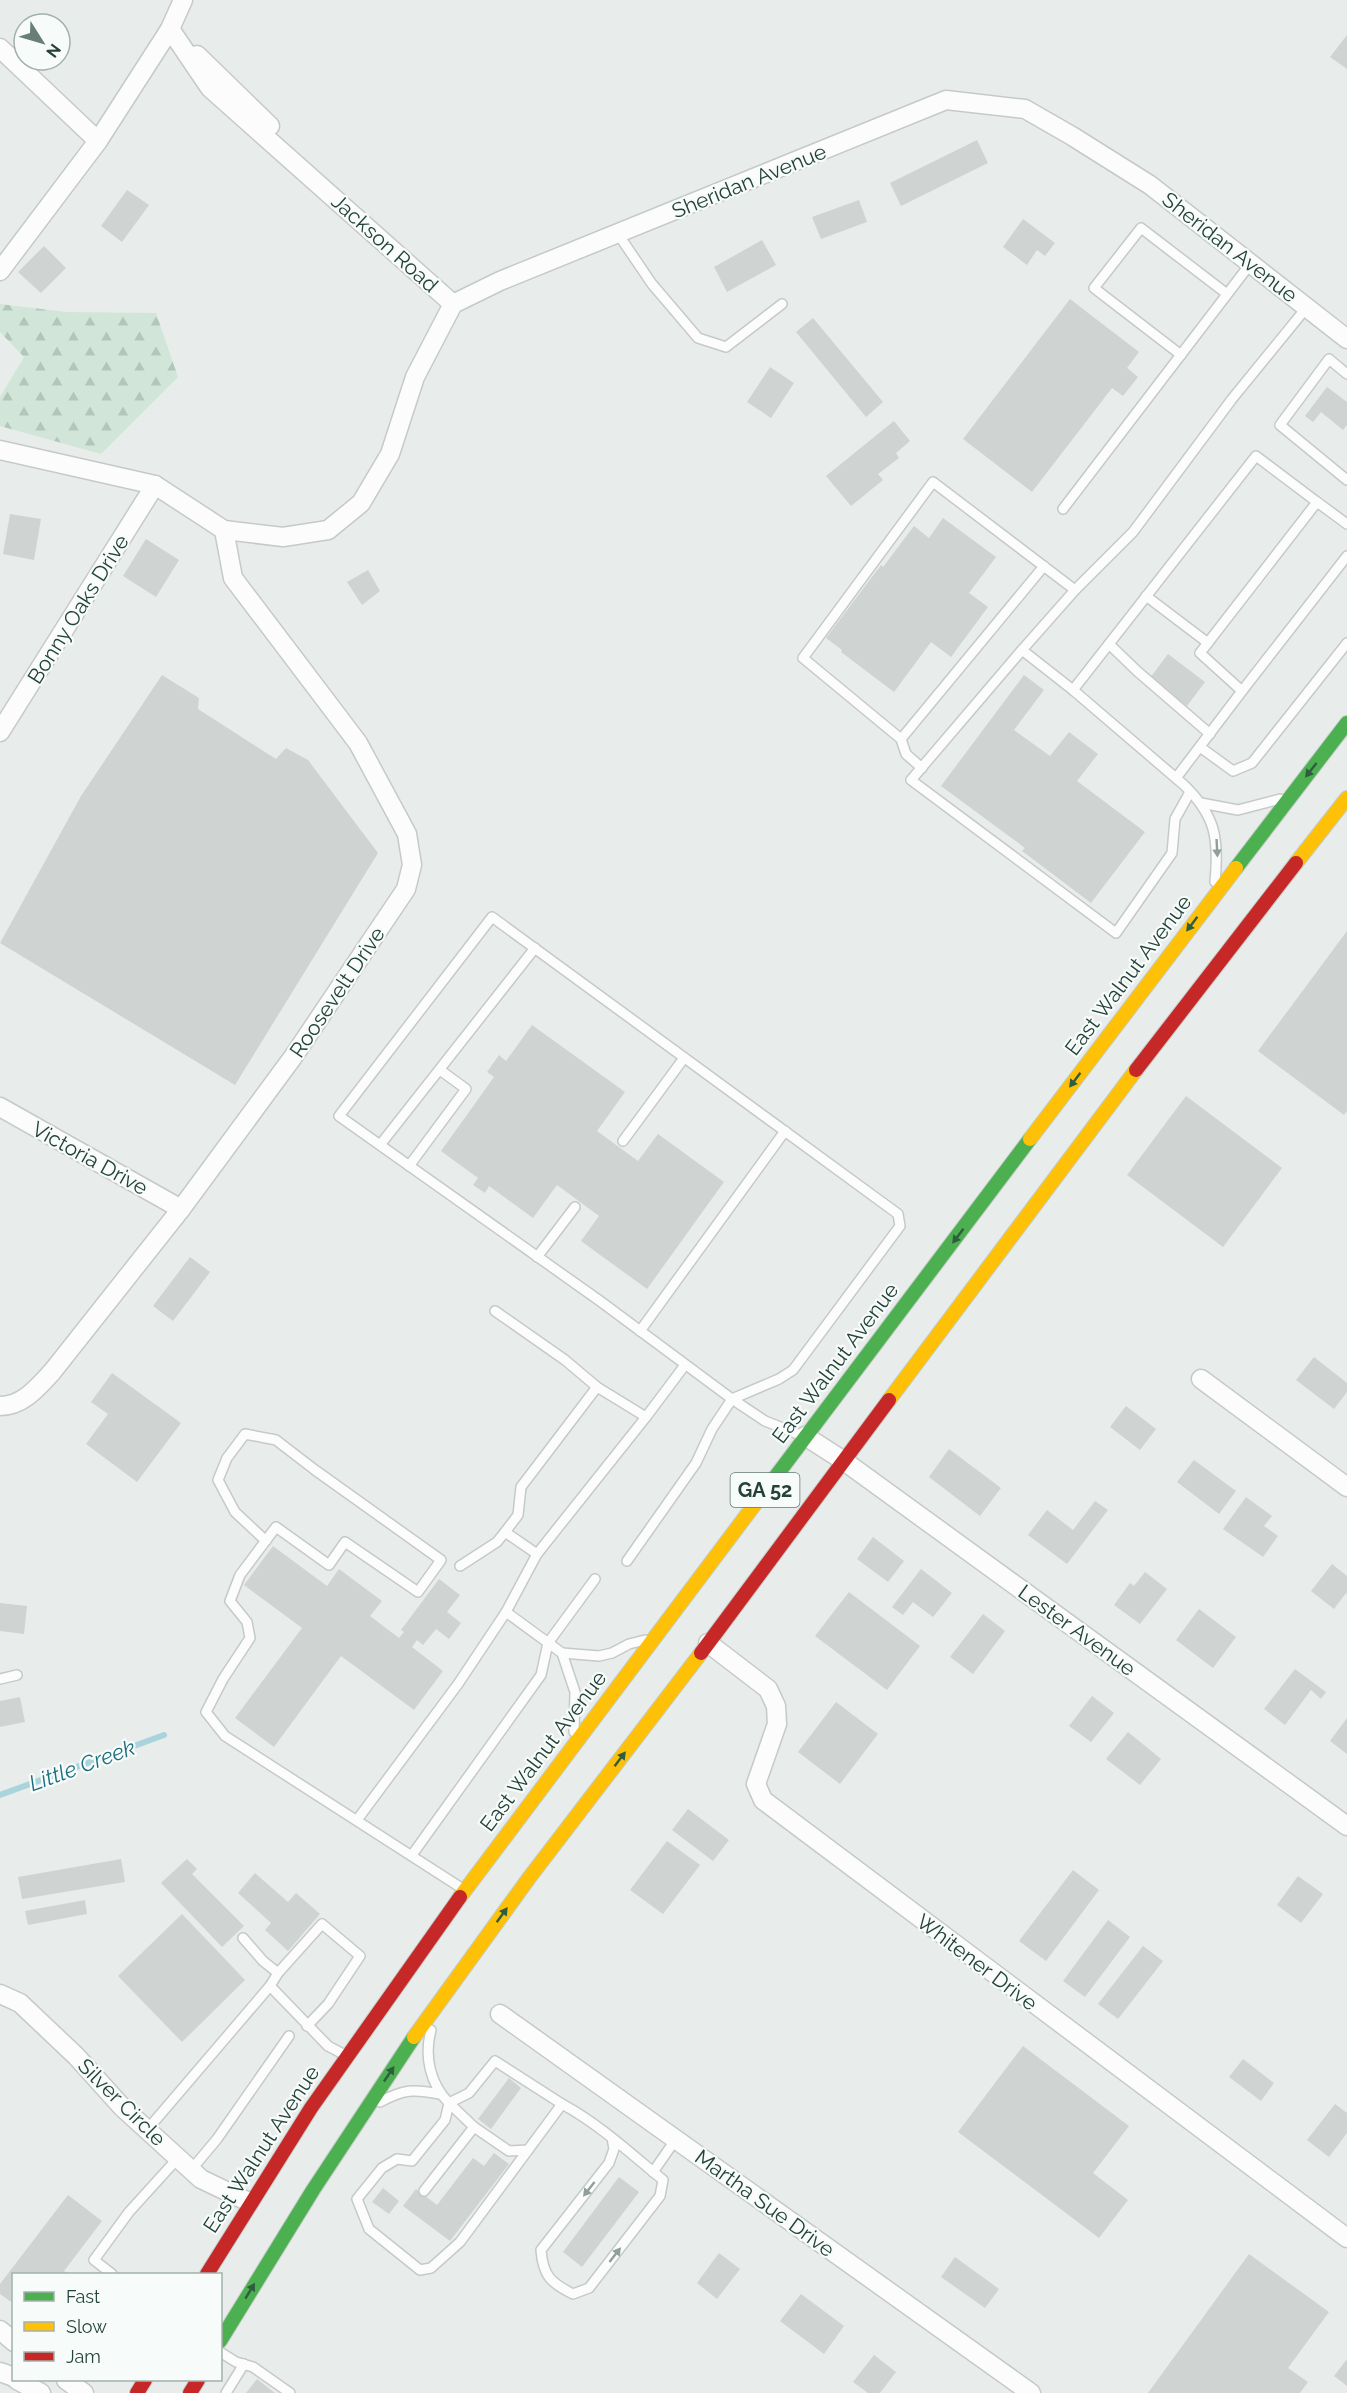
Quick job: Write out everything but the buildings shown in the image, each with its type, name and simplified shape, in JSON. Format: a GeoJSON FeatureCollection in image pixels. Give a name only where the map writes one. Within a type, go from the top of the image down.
{"type":"FeatureCollection","features":[{"type":"Feature","properties":{"kind":"main road","name":"East Walnut Avenue"},"geometry":{"type":"LineString","coordinates":[[208,2273],[249,2202],[347,2056],[465,1890],[805,1436],[1347,723]]}},
{"type":"Feature","properties":{"kind":"main road","name":"GA 52"},"geometry":{"type":"LineString","coordinates":[[222,2338],[314,2187],[438,2002],[1151,1053],[1347,798]]}},
{"type":"Feature","properties":{"kind":"street"},"geometry":{"type":"LineString","coordinates":[[0,271],[98,141],[170,29],[183,0]]}},
{"type":"Feature","properties":{"kind":"street","name":"Jackson Road"},"geometry":{"type":"LineString","coordinates":[[170,29],[453,304]]}},
{"type":"Feature","properties":{"kind":"street"},"geometry":{"type":"LineString","coordinates":[[0,48],[98,141]]}},
{"type":"Feature","properties":{"kind":"street","name":"Sheridan Avenue"},"geometry":{"type":"LineString","coordinates":[[453,304],[500,281],[946,100],[1025,109],[1150,185],[1347,339]]}},
{"type":"Feature","properties":{"kind":"street"},"geometry":{"type":"LineString","coordinates":[[0,450],[155,485],[224,530],[283,537],[328,531],[361,503],[390,454],[415,377],[453,304]]}},
{"type":"Feature","properties":{"kind":"street","name":"Bonny Oaks Drive"},"geometry":{"type":"LineString","coordinates":[[0,732],[155,485]]}},
{"type":"Feature","properties":{"kind":"street","name":"Roosevelt Drive"},"geometry":{"type":"LineString","coordinates":[[0,1406],[7,1406],[30,1396],[52,1372],[181,1209],[293,1057],[406,890],[412,865],[407,834],[358,743],[233,578],[224,530]]}},
{"type":"Feature","properties":{"kind":"street","name":"Victoria Drive"},"geometry":{"type":"LineString","coordinates":[[0,1107],[181,1209]]}},
{"type":"Feature","properties":{"kind":"street"},"geometry":{"type":"LineString","coordinates":[[1201,1379],[1347,1487]]}},
{"type":"Feature","properties":{"kind":"street","name":"Lester Avenue"},"geometry":{"type":"LineString","coordinates":[[805,1436],[844,1461],[1347,1826]]}},
{"type":"Feature","properties":{"kind":"street","name":"Whitener Drive"},"geometry":{"type":"LineString","coordinates":[[708,1644],[768,1689],[776,1706],[777,1724],[756,1784],[763,1800],[1347,2238]]}},
{"type":"Feature","properties":{"kind":"street","name":"Silver Circle"},"geometry":{"type":"LineString","coordinates":[[0,1994],[20,2003],[76,2056],[122,2107],[201,2179],[249,2202]]}},
{"type":"Feature","properties":{"kind":"street","name":"Martha Sue Drive"},"geometry":{"type":"LineString","coordinates":[[500,2014],[1031,2393]]}},
{"type":"Feature","properties":{"kind":"street"},"geometry":{"type":"LineString","coordinates":[[0,2330],[12,2342]]}},
{"type":"Feature","properties":{"kind":"street"},"geometry":{"type":"LineString","coordinates":[[20,2381],[40,2393]]}},
{"type":"Feature","properties":{"kind":"street"},"geometry":{"type":"LineString","coordinates":[[69,2381],[84,2393]]}},
{"type":"Feature","properties":{"kind":"lane"},"geometry":{"type":"LineString","coordinates":[[1180,355],[1094,288],[1141,228],[1227,294]]}},
{"type":"Feature","properties":{"kind":"lane"},"geometry":{"type":"LineString","coordinates":[[618,234],[652,284],[698,338],[726,347],[782,304]]}},
{"type":"Feature","properties":{"kind":"lane"},"geometry":{"type":"LineString","coordinates":[[1063,509],[1251,263]]}},
{"type":"Feature","properties":{"kind":"lane"},"geometry":{"type":"LineString","coordinates":[[1190,792],[1175,819],[1172,853],[1116,933],[911,780],[1075,590],[1133,532],[1232,399],[1307,307]]}},
{"type":"Feature","properties":{"kind":"lane"},"geometry":{"type":"LineString","coordinates":[[1347,374],[1329,359],[1280,425],[1347,480]]}},
{"type":"Feature","properties":{"kind":"lane"},"geometry":{"type":"LineString","coordinates":[[1073,690],[1256,456],[1347,524]]}},
{"type":"Feature","properties":{"kind":"lane"},"geometry":{"type":"LineString","coordinates":[[922,768],[906,754],[901,739],[803,658],[933,482],[1075,590]]}},
{"type":"Feature","properties":{"kind":"lane"},"geometry":{"type":"LineString","coordinates":[[1242,691],[1200,653],[1317,502]]}},
{"type":"Feature","properties":{"kind":"lane"},"geometry":{"type":"LineString","coordinates":[[1176,778],[1347,556]]}},
{"type":"Feature","properties":{"kind":"lane"},"geometry":{"type":"LineString","coordinates":[[901,739],[1044,566]]}},
{"type":"Feature","properties":{"kind":"lane"},"geometry":{"type":"LineString","coordinates":[[1146,596],[1208,643]]}},
{"type":"Feature","properties":{"kind":"lane"},"geometry":{"type":"LineString","coordinates":[[1200,747],[1233,771],[1252,764],[1347,643]]}},
{"type":"Feature","properties":{"kind":"lane"},"geometry":{"type":"LineString","coordinates":[[1109,644],[1210,734]]}},
{"type":"Feature","properties":{"kind":"lane"},"geometry":{"type":"LineString","coordinates":[[1022,650],[1073,690],[1176,778],[1201,803],[1215,833],[1218,849],[1214,897]]}},
{"type":"Feature","properties":{"kind":"lane"},"geometry":{"type":"LineString","coordinates":[[1201,803],[1238,810],[1291,796]]}},
{"type":"Feature","properties":{"kind":"lane"},"geometry":{"type":"LineString","coordinates":[[627,1560],[696,1463],[712,1428],[732,1399],[779,1379],[792,1370],[900,1226],[898,1214],[492,916],[339,1116],[732,1399],[765,1421],[805,1436]]}},
{"type":"Feature","properties":{"kind":"lane"},"geometry":{"type":"LineString","coordinates":[[380,1145],[535,948]]}},
{"type":"Feature","properties":{"kind":"lane"},"geometry":{"type":"LineString","coordinates":[[623,1141],[684,1058]]}},
{"type":"Feature","properties":{"kind":"lane"},"geometry":{"type":"LineString","coordinates":[[409,1166],[466,1089],[440,1070]]}},
{"type":"Feature","properties":{"kind":"lane"},"geometry":{"type":"LineString","coordinates":[[640,1331],[785,1131]]}},
{"type":"Feature","properties":{"kind":"lane"},"geometry":{"type":"LineString","coordinates":[[537,1257],[575,1206]]}},
{"type":"Feature","properties":{"kind":"lane"},"geometry":{"type":"LineString","coordinates":[[495,1311],[565,1360],[597,1387],[646,1417]]}},
{"type":"Feature","properties":{"kind":"lane"},"geometry":{"type":"LineString","coordinates":[[357,1820],[458,1684],[506,1612],[537,1554],[685,1365]]}},
{"type":"Feature","properties":{"kind":"lane"},"geometry":{"type":"LineString","coordinates":[[460,1566],[497,1542],[505,1532],[518,1515],[521,1487],[597,1387]]}},
{"type":"Feature","properties":{"kind":"lane"},"geometry":{"type":"LineString","coordinates":[[266,1541],[235,1512],[218,1480],[227,1458],[245,1434],[276,1440],[441,1560],[418,1592],[345,1542],[329,1564],[276,1527],[266,1541],[240,1575],[230,1601],[247,1622],[250,1638],[223,1678],[206,1712],[225,1736],[465,1890]]}},
{"type":"Feature","properties":{"kind":"lane"},"geometry":{"type":"LineString","coordinates":[[505,1532],[537,1554]]}},
{"type":"Feature","properties":{"kind":"lane"},"geometry":{"type":"LineString","coordinates":[[412,1855],[541,1675],[548,1643],[595,1579]]}},
{"type":"Feature","properties":{"kind":"lane"},"geometry":{"type":"LineString","coordinates":[[506,1612],[562,1653],[599,1656],[612,1653],[629,1644],[654,1638]]}},
{"type":"Feature","properties":{"kind":"lane"},"geometry":{"type":"LineString","coordinates":[[562,1653],[575,1692],[574,1744]]}},
{"type":"Feature","properties":{"kind":"lane"},"geometry":{"type":"LineString","coordinates":[[0,1679],[16,1675]]}},
{"type":"Feature","properties":{"kind":"lane"},"geometry":{"type":"LineString","coordinates":[[147,2130],[270,1986],[278,1973],[322,1924],[360,1956],[328,2004],[307,2026]]}},
{"type":"Feature","properties":{"kind":"lane"},"geometry":{"type":"LineString","coordinates":[[243,1938],[263,1961],[278,1973]]}},
{"type":"Feature","properties":{"kind":"lane"},"geometry":{"type":"LineString","coordinates":[[270,1986],[328,2046],[347,2056]]}},
{"type":"Feature","properties":{"kind":"lane"},"geometry":{"type":"LineString","coordinates":[[438,2002],[428,2042],[429,2068],[440,2094],[474,2127],[509,2151],[528,2150]]}},
{"type":"Feature","properties":{"kind":"lane"},"geometry":{"type":"LineString","coordinates":[[111,2273],[93,2260],[129,2212],[184,2164],[217,2139],[289,2036]]}},
{"type":"Feature","properties":{"kind":"lane"},"geometry":{"type":"LineString","coordinates":[[449,2103],[469,2093],[495,2061],[586,2117],[612,2138],[663,2180],[660,2196],[589,2288],[573,2294],[558,2287],[543,2269],[542,2250],[609,2163],[614,2149],[612,2138]]}},
{"type":"Feature","properties":{"kind":"lane"},"geometry":{"type":"LineString","coordinates":[[365,2110],[399,2092],[416,2090],[440,2094]]}},
{"type":"Feature","properties":{"kind":"lane"},"geometry":{"type":"LineString","coordinates":[[449,2103],[445,2120],[411,2161],[397,2159],[382,2168],[357,2199],[369,2229],[420,2270],[431,2268],[460,2242],[562,2104]]}},
{"type":"Feature","properties":{"kind":"lane"},"geometry":{"type":"LineString","coordinates":[[424,2191],[474,2127]]}},
{"type":"Feature","properties":{"kind":"lane"},"geometry":{"type":"LineString","coordinates":[[653,2172],[675,2139]]}},
{"type":"Feature","properties":{"kind":"lane"},"geometry":{"type":"LineString","coordinates":[[222,2353],[253,2367],[290,2393]]}},
{"type":"Feature","properties":{"kind":"lane"},"geometry":{"type":"LineString","coordinates":[[226,2393],[243,2364]]}},
{"type":"Feature","properties":{"kind":"green space"},"geometry":{"type":"Polygon","coordinates":[[[0,304],[66,312],[156,313],[178,377],[101,454],[0,426],[0,397],[24,357],[0,332],[0,304]]]}},
{"type":"Feature","properties":{"kind":"waterway","name":"Little Creek"},"geometry":{"type":"LineString","coordinates":[[0,1795],[164,1735]]}},
{"type":"Feature","properties":{"kind":"traffic: fast"},"geometry":{"type":"LineString","coordinates":[[1236,868],[1347,723]]}},
{"type":"Feature","properties":{"kind":"traffic: fast"},"geometry":{"type":"LineString","coordinates":[[764,1492],[1030,1139]]}},
{"type":"Feature","properties":{"kind":"traffic: fast"},"geometry":{"type":"LineString","coordinates":[[222,2338],[313,2190],[414,2037]]}},
{"type":"Feature","properties":{"kind":"traffic: slow"},"geometry":{"type":"LineString","coordinates":[[1296,863],[1347,798]]}},
{"type":"Feature","properties":{"kind":"traffic: slow"},"geometry":{"type":"LineString","coordinates":[[1030,1139],[1236,868]]}},
{"type":"Feature","properties":{"kind":"traffic: slow"},"geometry":{"type":"LineString","coordinates":[[889,1400],[1136,1070]]}},
{"type":"Feature","properties":{"kind":"traffic: slow"},"geometry":{"type":"LineString","coordinates":[[460,1897],[764,1492]]}},
{"type":"Feature","properties":{"kind":"traffic: slow"},"geometry":{"type":"LineString","coordinates":[[414,2037],[529,1878],[701,1653]]}},
{"type":"Feature","properties":{"kind":"traffic: jam"},"geometry":{"type":"LineString","coordinates":[[1136,1070],[1296,863]]}},
{"type":"Feature","properties":{"kind":"traffic: jam"},"geometry":{"type":"LineString","coordinates":[[701,1653],[889,1400]]}},
{"type":"Feature","properties":{"kind":"traffic: jam"},"geometry":{"type":"LineString","coordinates":[[208,2273],[311,2108],[460,1897]]}},
{"type":"Feature","properties":{"kind":"traffic: jam"},"geometry":{"type":"LineString","coordinates":[[137,2393],[144,2381]]}},
{"type":"Feature","properties":{"kind":"traffic: jam"},"geometry":{"type":"LineString","coordinates":[[190,2393],[197,2381]]}}]}
